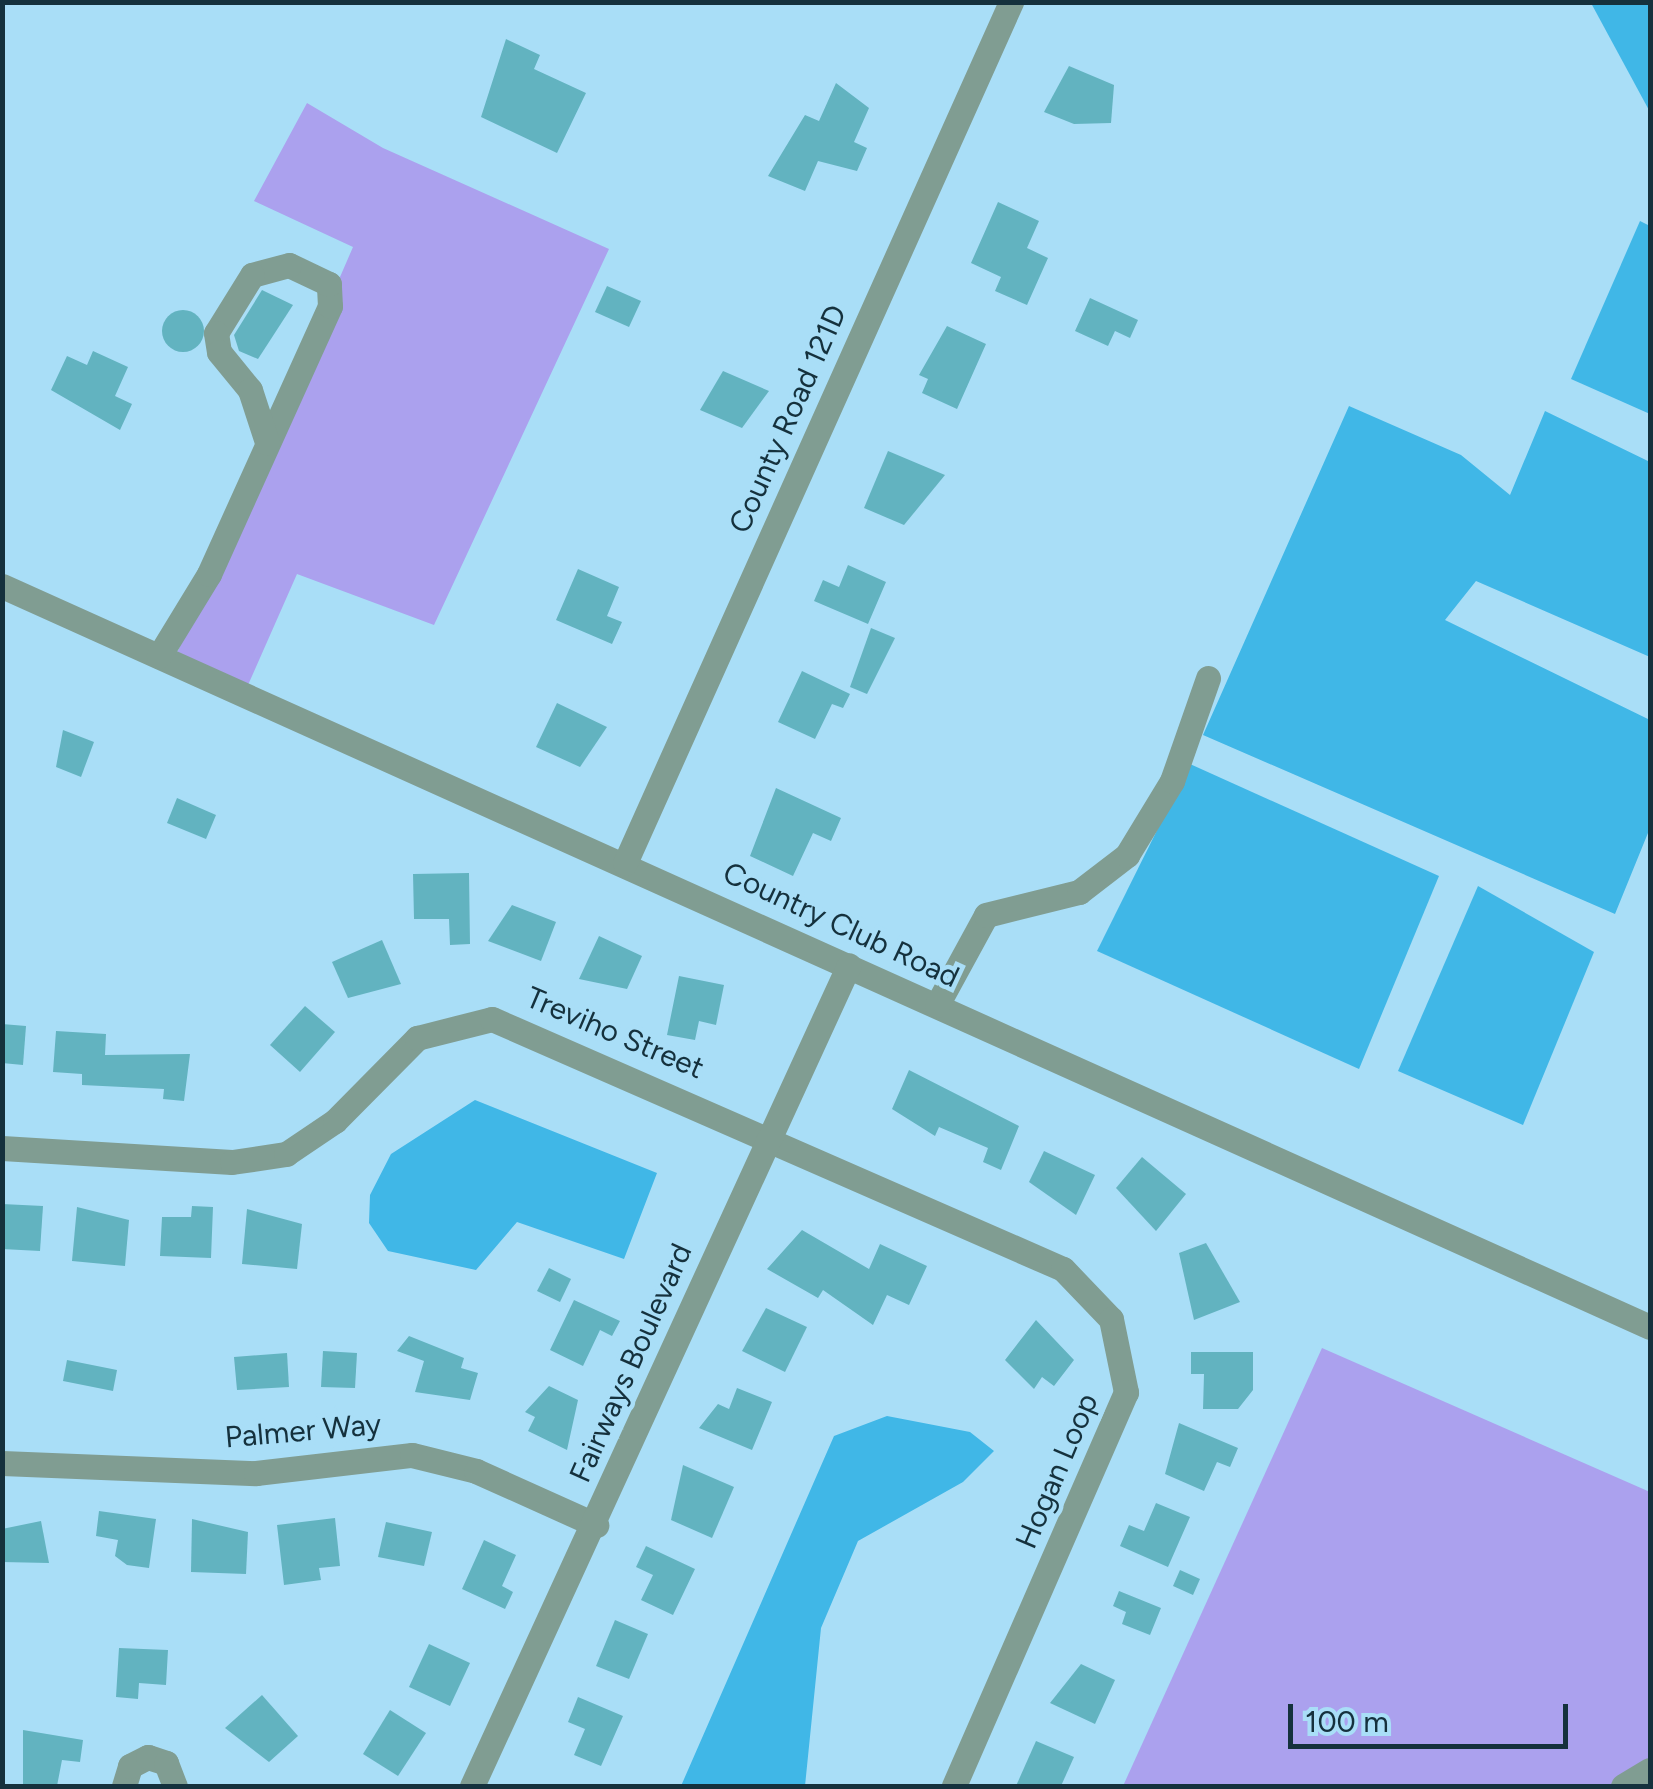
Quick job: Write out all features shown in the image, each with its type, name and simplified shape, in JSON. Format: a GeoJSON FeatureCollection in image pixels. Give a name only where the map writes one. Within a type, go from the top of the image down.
{"type":"FeatureCollection","features":[{"type":"Feature","properties":{"kind":"street","name":"County Road 121D"},"geometry":{"type":"LineString","coordinates":[[625,863],[1010,2]]}},
{"type":"Feature","properties":{"kind":"street"},"geometry":{"type":"LineString","coordinates":[[159,656],[209,574],[267,442],[332,293],[319,276],[289,265],[252,276],[216,333],[219,352],[250,390],[267,442]]}},
{"type":"Feature","properties":{"kind":"street","name":"Country Club Road"},"geometry":{"type":"LineString","coordinates":[[2,586],[1650,1327]]}},
{"type":"Feature","properties":{"kind":"street"},"geometry":{"type":"LineString","coordinates":[[936,1005],[986,915],[1080,892],[1128,855],[1172,781],[1208,678]]}},
{"type":"Feature","properties":{"kind":"street","name":"Fairways Boulevard"},"geometry":{"type":"LineString","coordinates":[[472,1786],[596,1524],[767,1133],[849,966]]}},
{"type":"Feature","properties":{"kind":"street","name":"Treviho Street"},"geometry":{"type":"LineString","coordinates":[[2,1148],[232,1162],[286,1154],[335,1121],[417,1038],[481,1019],[523,1025],[767,1133]]}},
{"type":"Feature","properties":{"kind":"street","name":"Hogan Loop"},"geometry":{"type":"LineString","coordinates":[[767,1133],[1063,1268],[1093,1291],[1123,1352],[1126,1392],[1114,1428],[954,1786]]}},
{"type":"Feature","properties":{"kind":"street","name":"Palmer Way"},"geometry":{"type":"LineString","coordinates":[[2,1463],[256,1473],[412,1455],[476,1472],[596,1524]]}},
{"type":"Feature","properties":{"kind":"street"},"geometry":{"type":"LineString","coordinates":[[124,1786],[130,1766],[148,1757],[166,1763],[175,1786]]}},
{"type":"Feature","properties":{"kind":"street"},"geometry":{"type":"LineString","coordinates":[[1623,1786],[1650,1770]]}},
{"type":"Feature","properties":{"kind":"shaded area"},"geometry":{"type":"Polygon","coordinates":[[[307,103],[383,148],[609,249],[434,625],[297,574],[248,685],[177,653],[353,247],[254,201],[307,103]]]}},
{"type":"Feature","properties":{"kind":"shaded area"},"geometry":{"type":"Polygon","coordinates":[[[1322,1348],[1650,1492],[1650,1786],[1123,1786],[1322,1348]]]}},
{"type":"Feature","properties":{"kind":"water"},"geometry":{"type":"Polygon","coordinates":[[[1591,3],[1650,3],[1650,112],[1591,3]]]}},
{"type":"Feature","properties":{"kind":"water"},"geometry":{"type":"Polygon","coordinates":[[[1640,221],[1650,226],[1650,414],[1571,379],[1640,221]]]}},
{"type":"Feature","properties":{"kind":"water"},"geometry":{"type":"Polygon","coordinates":[[[1349,406],[1461,455],[1510,495],[1545,411],[1650,462],[1650,657],[1476,581],[1445,620],[1650,720],[1650,828],[1615,914],[1203,735],[1349,406]]]}},
{"type":"Feature","properties":{"kind":"water"},"geometry":{"type":"Polygon","coordinates":[[[1190,764],[1439,876],[1359,1069],[1097,951],[1190,764]]]}},
{"type":"Feature","properties":{"kind":"water"},"geometry":{"type":"Polygon","coordinates":[[[1478,886],[1594,952],[1523,1125],[1398,1071],[1478,886]]]}},
{"type":"Feature","properties":{"kind":"water"},"geometry":{"type":"Polygon","coordinates":[[[475,1100],[657,1173],[624,1259],[517,1222],[476,1270],[388,1251],[369,1223],[370,1195],[391,1154],[475,1100]]]}},
{"type":"Feature","properties":{"kind":"water"},"geometry":{"type":"Polygon","coordinates":[[[887,1416],[970,1432],[994,1451],[963,1482],[858,1541],[821,1628],[805,1786],[681,1786],[834,1436],[887,1416]]]}},
{"type":"Feature","properties":{"kind":"building"},"geometry":{"type":"Polygon","coordinates":[[[506,39],[540,55],[534,69],[586,93],[557,153],[481,117],[506,39]]]}},
{"type":"Feature","properties":{"kind":"building"},"geometry":{"type":"Polygon","coordinates":[[[1069,66],[1114,85],[1111,123],[1074,124],[1044,112],[1069,66]]]}},
{"type":"Feature","properties":{"kind":"building"},"geometry":{"type":"Polygon","coordinates":[[[836,83],[869,108],[854,142],[867,148],[857,171],[818,161],[805,191],[768,176],[805,115],[819,121],[836,83]]]}},
{"type":"Feature","properties":{"kind":"building"},"geometry":{"type":"Polygon","coordinates":[[[998,202],[1039,221],[1027,248],[1048,258],[1027,305],[995,291],[1001,277],[971,263],[998,202]]]}},
{"type":"Feature","properties":{"kind":"building"},"geometry":{"type":"Polygon","coordinates":[[[607,286],[641,301],[629,327],[595,312],[607,286]]]}},
{"type":"Feature","properties":{"kind":"building"},"geometry":{"type":"Polygon","coordinates":[[[262,290],[293,305],[258,359],[239,351],[234,335],[262,290]]]}},
{"type":"Feature","properties":{"kind":"building"},"geometry":{"type":"Polygon","coordinates":[[[1090,298],[1138,320],[1130,338],[1115,331],[1108,346],[1075,331],[1090,298]]]}},
{"type":"Feature","properties":{"kind":"building"},"geometry":{"type":"Polygon","coordinates":[[[183,310],[198,316],[204,331],[198,346],[183,352],[168,346],[162,331],[168,316],[183,310]]]}},
{"type":"Feature","properties":{"kind":"building"},"geometry":{"type":"Polygon","coordinates":[[[947,326],[986,344],[957,409],[922,393],[928,379],[919,375],[947,326]]]}},
{"type":"Feature","properties":{"kind":"building"},"geometry":{"type":"Polygon","coordinates":[[[93,351],[128,367],[115,396],[132,404],[120,430],[51,390],[67,356],[87,365],[93,351]]]}},
{"type":"Feature","properties":{"kind":"building"},"geometry":{"type":"Polygon","coordinates":[[[723,371],[769,391],[742,428],[700,410],[723,371]]]}},
{"type":"Feature","properties":{"kind":"building"},"geometry":{"type":"Polygon","coordinates":[[[888,451],[945,475],[904,525],[864,508],[888,451]]]}},
{"type":"Feature","properties":{"kind":"building"},"geometry":{"type":"Polygon","coordinates":[[[848,565],[886,582],[868,624],[814,601],[823,580],[839,587],[848,565]]]}},
{"type":"Feature","properties":{"kind":"building"},"geometry":{"type":"Polygon","coordinates":[[[578,569],[619,587],[607,616],[622,622],[612,644],[556,620],[578,569]]]}},
{"type":"Feature","properties":{"kind":"building"},"geometry":{"type":"Polygon","coordinates":[[[871,628],[895,638],[867,694],[850,687],[871,628]]]}},
{"type":"Feature","properties":{"kind":"building"},"geometry":{"type":"Polygon","coordinates":[[[802,671],[850,694],[843,708],[832,704],[815,739],[778,722],[802,671]]]}},
{"type":"Feature","properties":{"kind":"building"},"geometry":{"type":"Polygon","coordinates":[[[557,703],[607,727],[580,767],[536,747],[557,703]]]}},
{"type":"Feature","properties":{"kind":"building"},"geometry":{"type":"Polygon","coordinates":[[[63,730],[94,742],[81,777],[56,767],[63,730]]]}},
{"type":"Feature","properties":{"kind":"building"},"geometry":{"type":"Polygon","coordinates":[[[776,788],[841,818],[831,841],[813,833],[793,876],[750,856],[776,788]]]}},
{"type":"Feature","properties":{"kind":"building"},"geometry":{"type":"Polygon","coordinates":[[[177,798],[216,815],[206,839],[167,823],[177,798]]]}},
{"type":"Feature","properties":{"kind":"building"},"geometry":{"type":"Polygon","coordinates":[[[469,873],[470,944],[450,945],[449,919],[414,919],[413,874],[469,873]]]}},
{"type":"Feature","properties":{"kind":"building"},"geometry":{"type":"Polygon","coordinates":[[[512,905],[556,922],[541,961],[488,941],[512,905]]]}},
{"type":"Feature","properties":{"kind":"building"},"geometry":{"type":"Polygon","coordinates":[[[599,936],[642,956],[627,989],[579,979],[599,936]]]}},
{"type":"Feature","properties":{"kind":"building"},"geometry":{"type":"Polygon","coordinates":[[[382,940],[401,984],[348,998],[332,962],[382,940]]]}},
{"type":"Feature","properties":{"kind":"building"},"geometry":{"type":"Polygon","coordinates":[[[679,976],[724,985],[716,1025],[699,1021],[695,1040],[667,1035],[679,976]]]}},
{"type":"Feature","properties":{"kind":"building"},"geometry":{"type":"Polygon","coordinates":[[[305,1006],[335,1032],[300,1072],[270,1045],[305,1006]]]}},
{"type":"Feature","properties":{"kind":"building"},"geometry":{"type":"Polygon","coordinates":[[[2,1024],[26,1026],[23,1065],[2,1063],[2,1024]]]}},
{"type":"Feature","properties":{"kind":"building"},"geometry":{"type":"Polygon","coordinates":[[[56,1031],[106,1034],[105,1055],[190,1054],[184,1101],[163,1099],[164,1089],[82,1085],[82,1074],[53,1072],[56,1031]]]}},
{"type":"Feature","properties":{"kind":"building"},"geometry":{"type":"Polygon","coordinates":[[[909,1070],[1019,1126],[1001,1170],[983,1162],[988,1148],[939,1127],[935,1136],[892,1109],[909,1070]]]}},
{"type":"Feature","properties":{"kind":"building"},"geometry":{"type":"Polygon","coordinates":[[[1044,1151],[1095,1175],[1076,1215],[1029,1182],[1044,1151]]]}},
{"type":"Feature","properties":{"kind":"building"},"geometry":{"type":"Polygon","coordinates":[[[1142,1157],[1186,1194],[1156,1231],[1116,1188],[1142,1157]]]}},
{"type":"Feature","properties":{"kind":"building"},"geometry":{"type":"Polygon","coordinates":[[[2,1204],[43,1206],[40,1251],[2,1249],[2,1204]]]}},
{"type":"Feature","properties":{"kind":"building"},"geometry":{"type":"Polygon","coordinates":[[[192,1206],[213,1207],[211,1258],[160,1256],[162,1217],[191,1217],[192,1206]]]}},
{"type":"Feature","properties":{"kind":"building"},"geometry":{"type":"Polygon","coordinates":[[[77,1207],[129,1220],[125,1266],[72,1261],[77,1207]]]}},
{"type":"Feature","properties":{"kind":"building"},"geometry":{"type":"Polygon","coordinates":[[[247,1209],[302,1224],[297,1269],[242,1264],[247,1209]]]}},
{"type":"Feature","properties":{"kind":"building"},"geometry":{"type":"Polygon","coordinates":[[[802,1230],[869,1269],[880,1244],[927,1266],[909,1305],[887,1295],[873,1325],[823,1290],[818,1298],[767,1269],[802,1230]]]}},
{"type":"Feature","properties":{"kind":"building"},"geometry":{"type":"Polygon","coordinates":[[[1206,1243],[1240,1302],[1194,1320],[1179,1253],[1206,1243]]]}},
{"type":"Feature","properties":{"kind":"building"},"geometry":{"type":"Polygon","coordinates":[[[549,1268],[571,1279],[560,1302],[537,1291],[549,1268]]]}},
{"type":"Feature","properties":{"kind":"building"},"geometry":{"type":"Polygon","coordinates":[[[574,1300],[620,1321],[612,1336],[600,1330],[583,1366],[550,1350],[574,1300]]]}},
{"type":"Feature","properties":{"kind":"building"},"geometry":{"type":"Polygon","coordinates":[[[766,1308],[807,1327],[785,1372],[742,1351],[766,1308]]]}},
{"type":"Feature","properties":{"kind":"building"},"geometry":{"type":"Polygon","coordinates":[[[1036,1320],[1074,1360],[1054,1386],[1042,1377],[1034,1389],[1005,1360],[1036,1320]]]}},
{"type":"Feature","properties":{"kind":"building"},"geometry":{"type":"Polygon","coordinates":[[[409,1336],[464,1358],[461,1368],[478,1373],[470,1400],[415,1392],[424,1361],[397,1351],[409,1336]]]}},
{"type":"Feature","properties":{"kind":"building"},"geometry":{"type":"Polygon","coordinates":[[[323,1351],[357,1353],[355,1388],[321,1387],[323,1351]]]}},
{"type":"Feature","properties":{"kind":"building"},"geometry":{"type":"Polygon","coordinates":[[[1191,1352],[1253,1352],[1253,1390],[1238,1409],[1203,1409],[1204,1374],[1191,1374],[1191,1352]]]}},
{"type":"Feature","properties":{"kind":"building"},"geometry":{"type":"Polygon","coordinates":[[[287,1353],[289,1387],[237,1390],[234,1357],[287,1353]]]}},
{"type":"Feature","properties":{"kind":"building"},"geometry":{"type":"Polygon","coordinates":[[[67,1360],[117,1370],[113,1391],[63,1381],[67,1360]]]}},
{"type":"Feature","properties":{"kind":"building"},"geometry":{"type":"Polygon","coordinates":[[[549,1386],[578,1400],[567,1450],[528,1431],[535,1417],[525,1412],[549,1386]]]}},
{"type":"Feature","properties":{"kind":"building"},"geometry":{"type":"Polygon","coordinates":[[[737,1388],[772,1402],[752,1450],[699,1428],[718,1404],[729,1409],[737,1388]]]}},
{"type":"Feature","properties":{"kind":"building"},"geometry":{"type":"Polygon","coordinates":[[[1179,1423],[1238,1448],[1230,1467],[1217,1462],[1204,1491],[1165,1474],[1179,1423]]]}},
{"type":"Feature","properties":{"kind":"building"},"geometry":{"type":"Polygon","coordinates":[[[683,1465],[734,1487],[712,1538],[671,1520],[683,1465]]]}},
{"type":"Feature","properties":{"kind":"building"},"geometry":{"type":"Polygon","coordinates":[[[1156,1503],[1190,1517],[1168,1567],[1120,1546],[1129,1525],[1144,1531],[1156,1503]]]}},
{"type":"Feature","properties":{"kind":"building"},"geometry":{"type":"Polygon","coordinates":[[[99,1511],[156,1519],[149,1568],[127,1565],[115,1556],[118,1540],[96,1536],[99,1511]]]}},
{"type":"Feature","properties":{"kind":"building"},"geometry":{"type":"Polygon","coordinates":[[[335,1518],[340,1566],[319,1568],[321,1580],[284,1585],[277,1525],[335,1518]]]}},
{"type":"Feature","properties":{"kind":"building"},"geometry":{"type":"Polygon","coordinates":[[[192,1519],[248,1532],[246,1574],[191,1572],[192,1519]]]}},
{"type":"Feature","properties":{"kind":"building"},"geometry":{"type":"Polygon","coordinates":[[[41,1521],[49,1563],[2,1562],[2,1529],[41,1521]]]}},
{"type":"Feature","properties":{"kind":"building"},"geometry":{"type":"Polygon","coordinates":[[[386,1522],[432,1532],[424,1566],[378,1557],[386,1522]]]}},
{"type":"Feature","properties":{"kind":"building"},"geometry":{"type":"Polygon","coordinates":[[[484,1540],[516,1555],[502,1586],[513,1592],[505,1609],[462,1589],[484,1540]]]}},
{"type":"Feature","properties":{"kind":"building"},"geometry":{"type":"Polygon","coordinates":[[[646,1546],[695,1569],[673,1615],[641,1600],[653,1575],[636,1567],[646,1546]]]}},
{"type":"Feature","properties":{"kind":"building"},"geometry":{"type":"Polygon","coordinates":[[[1180,1570],[1200,1579],[1193,1595],[1173,1586],[1180,1570]]]}},
{"type":"Feature","properties":{"kind":"building"},"geometry":{"type":"Polygon","coordinates":[[[1119,1591],[1161,1608],[1150,1635],[1122,1624],[1126,1612],[1113,1606],[1119,1591]]]}},
{"type":"Feature","properties":{"kind":"building"},"geometry":{"type":"Polygon","coordinates":[[[615,1620],[648,1634],[629,1679],[596,1666],[615,1620]]]}},
{"type":"Feature","properties":{"kind":"building"},"geometry":{"type":"Polygon","coordinates":[[[429,1644],[470,1663],[450,1706],[409,1687],[429,1644]]]}},
{"type":"Feature","properties":{"kind":"building"},"geometry":{"type":"Polygon","coordinates":[[[119,1648],[168,1650],[166,1685],[139,1683],[138,1699],[116,1697],[119,1648]]]}},
{"type":"Feature","properties":{"kind":"building"},"geometry":{"type":"Polygon","coordinates":[[[1081,1664],[1115,1680],[1095,1724],[1050,1703],[1081,1664]]]}},
{"type":"Feature","properties":{"kind":"building"},"geometry":{"type":"Polygon","coordinates":[[[262,1695],[298,1736],[269,1762],[225,1728],[262,1695]]]}},
{"type":"Feature","properties":{"kind":"building"},"geometry":{"type":"Polygon","coordinates":[[[578,1697],[623,1716],[601,1766],[574,1755],[585,1729],[568,1722],[578,1697]]]}},
{"type":"Feature","properties":{"kind":"building"},"geometry":{"type":"Polygon","coordinates":[[[390,1710],[426,1733],[398,1776],[363,1754],[390,1710]]]}},
{"type":"Feature","properties":{"kind":"building"},"geometry":{"type":"Polygon","coordinates":[[[23,1730],[83,1740],[80,1762],[62,1760],[57,1786],[23,1786],[23,1730]]]}},
{"type":"Feature","properties":{"kind":"building"},"geometry":{"type":"Polygon","coordinates":[[[1036,1741],[1074,1757],[1061,1786],[1016,1786],[1036,1741]]]}}]}
